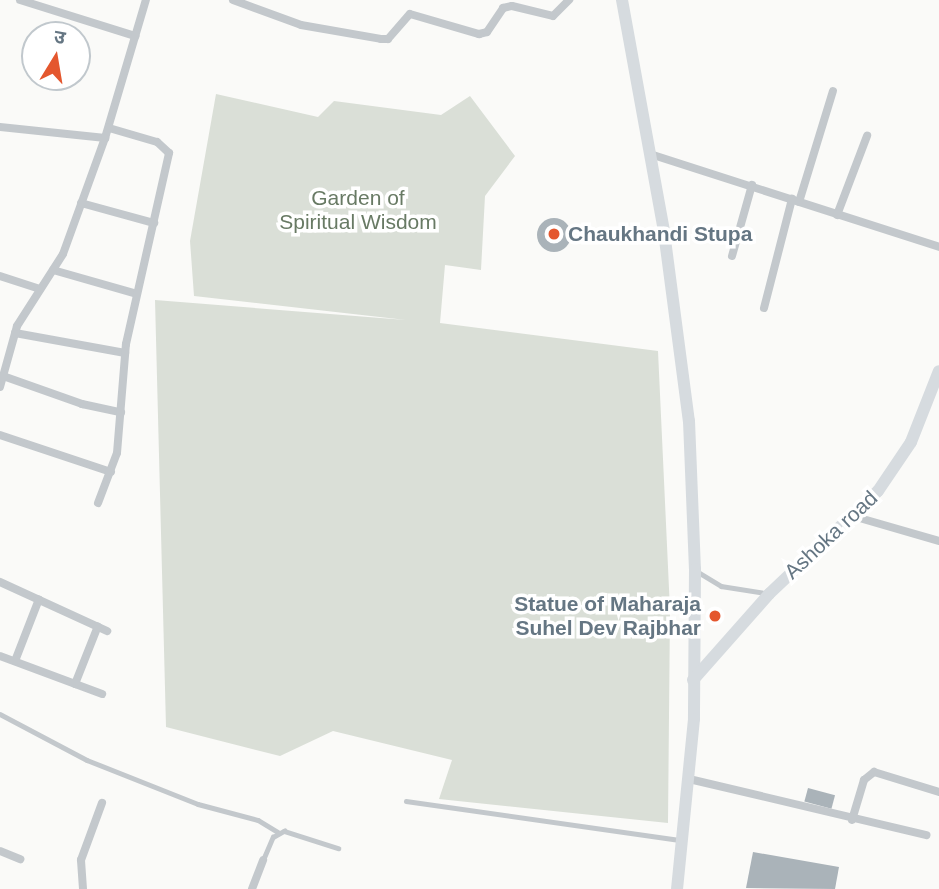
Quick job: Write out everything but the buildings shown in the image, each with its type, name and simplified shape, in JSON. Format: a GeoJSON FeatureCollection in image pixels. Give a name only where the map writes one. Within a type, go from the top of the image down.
{"type":"FeatureCollection","features":[{"type":"Feature","properties":{"kind":"street"},"geometry":{"type":"LineString","coordinates":[[20,0],[135,36]]}},
{"type":"Feature","properties":{"kind":"street"},"geometry":{"type":"LineString","coordinates":[[0,387],[4,355],[53,270],[82,203],[109,128],[146,0]]}},
{"type":"Feature","properties":{"kind":"street"},"geometry":{"type":"LineString","coordinates":[[233,0],[301,25],[381,39],[392,35],[410,14],[479,34],[487,32],[503,8],[512,6],[553,16],[569,0]]}},
{"type":"Feature","properties":{"kind":"street"},"geometry":{"type":"LineString","coordinates":[[622,0],[650,154],[689,421],[695,569],[693,680],[689,779],[677,889]]}},
{"type":"Feature","properties":{"kind":"street"},"geometry":{"type":"LineString","coordinates":[[764,308],[795,200],[833,91]]}},
{"type":"Feature","properties":{"kind":"street"},"geometry":{"type":"LineString","coordinates":[[0,127],[105,138]]}},
{"type":"Feature","properties":{"kind":"street"},"geometry":{"type":"LineString","coordinates":[[98,503],[111,472],[121,412],[125,353],[168,149],[109,128]]}},
{"type":"Feature","properties":{"kind":"street"},"geometry":{"type":"LineString","coordinates":[[837,215],[867,136]]}},
{"type":"Feature","properties":{"kind":"street"},"geometry":{"type":"LineString","coordinates":[[650,154],[939,247]]}},
{"type":"Feature","properties":{"kind":"street"},"geometry":{"type":"LineString","coordinates":[[732,257],[752,185]]}},
{"type":"Feature","properties":{"kind":"street"},"geometry":{"type":"LineString","coordinates":[[82,203],[154,223]]}},
{"type":"Feature","properties":{"kind":"street"},"geometry":{"type":"LineString","coordinates":[[53,270],[137,294]]}},
{"type":"Feature","properties":{"kind":"street"},"geometry":{"type":"LineString","coordinates":[[0,276],[40,289]]}},
{"type":"Feature","properties":{"kind":"street"},"geometry":{"type":"LineString","coordinates":[[15,333],[125,353]]}},
{"type":"Feature","properties":{"kind":"street","name":"Ashoka road"},"geometry":{"type":"LineString","coordinates":[[693,680],[769,594],[856,517],[911,442],[939,371]]}},
{"type":"Feature","properties":{"kind":"street"},"geometry":{"type":"LineString","coordinates":[[3,376],[82,404],[121,412]]}},
{"type":"Feature","properties":{"kind":"street"},"geometry":{"type":"LineString","coordinates":[[0,435],[111,472]]}},
{"type":"Feature","properties":{"kind":"street"},"geometry":{"type":"LineString","coordinates":[[856,517],[939,541]]}},
{"type":"Feature","properties":{"kind":"street"},"geometry":{"type":"LineString","coordinates":[[0,582],[107,631]]}},
{"type":"Feature","properties":{"kind":"street"},"geometry":{"type":"LineString","coordinates":[[15,662],[40,599]]}},
{"type":"Feature","properties":{"kind":"street"},"geometry":{"type":"LineString","coordinates":[[75,684],[98,626]]}},
{"type":"Feature","properties":{"kind":"street"},"geometry":{"type":"LineString","coordinates":[[0,656],[102,694]]}},
{"type":"Feature","properties":{"kind":"street"},"geometry":{"type":"LineString","coordinates":[[852,820],[864,780],[874,772],[939,792]]}},
{"type":"Feature","properties":{"kind":"street"},"geometry":{"type":"LineString","coordinates":[[689,779],[852,820],[926,835]]}},
{"type":"Feature","properties":{"kind":"street"},"geometry":{"type":"LineString","coordinates":[[83,889],[81,860],[102,803]]}},
{"type":"Feature","properties":{"kind":"street"},"geometry":{"type":"LineString","coordinates":[[0,851],[20,859]]}},
{"type":"Feature","properties":{"kind":"street"},"geometry":{"type":"LineString","coordinates":[[252,889],[263,860]]}},
{"type":"Feature","properties":{"kind":"lane"},"geometry":{"type":"LineString","coordinates":[[695,569],[721,586],[769,594]]}},
{"type":"Feature","properties":{"kind":"lane"},"geometry":{"type":"LineString","coordinates":[[0,714],[87,760],[198,804],[258,820],[278,832],[338,848]]}},
{"type":"Feature","properties":{"kind":"lane"},"geometry":{"type":"LineString","coordinates":[[407,801],[684,840]]}},
{"type":"Feature","properties":{"kind":"lane"},"geometry":{"type":"LineString","coordinates":[[263,860],[278,832]]}},
{"type":"Feature","properties":{"kind":"green space","name":"Garden of Spiritual Wisdom"},"geometry":{"type":"Polygon","coordinates":[[[216,94],[318,117],[334,101],[441,115],[470,96],[515,156],[485,196],[481,270],[445,265],[440,323],[658,351],[670,610],[668,823],[439,799],[452,760],[333,731],[280,756],[166,727],[155,300],[406,320],[194,296],[190,241],[216,94]]]}},
{"type":"Feature","properties":{"kind":"place","name":"Chaukhandi Stupa"},"geometry":{"type":"Point","coordinates":[554,234]}},
{"type":"Feature","properties":{"kind":"place","name":"Statue of Maharaja Suhel Dev Rajbhar"},"geometry":{"type":"Point","coordinates":[715,616]}}]}
